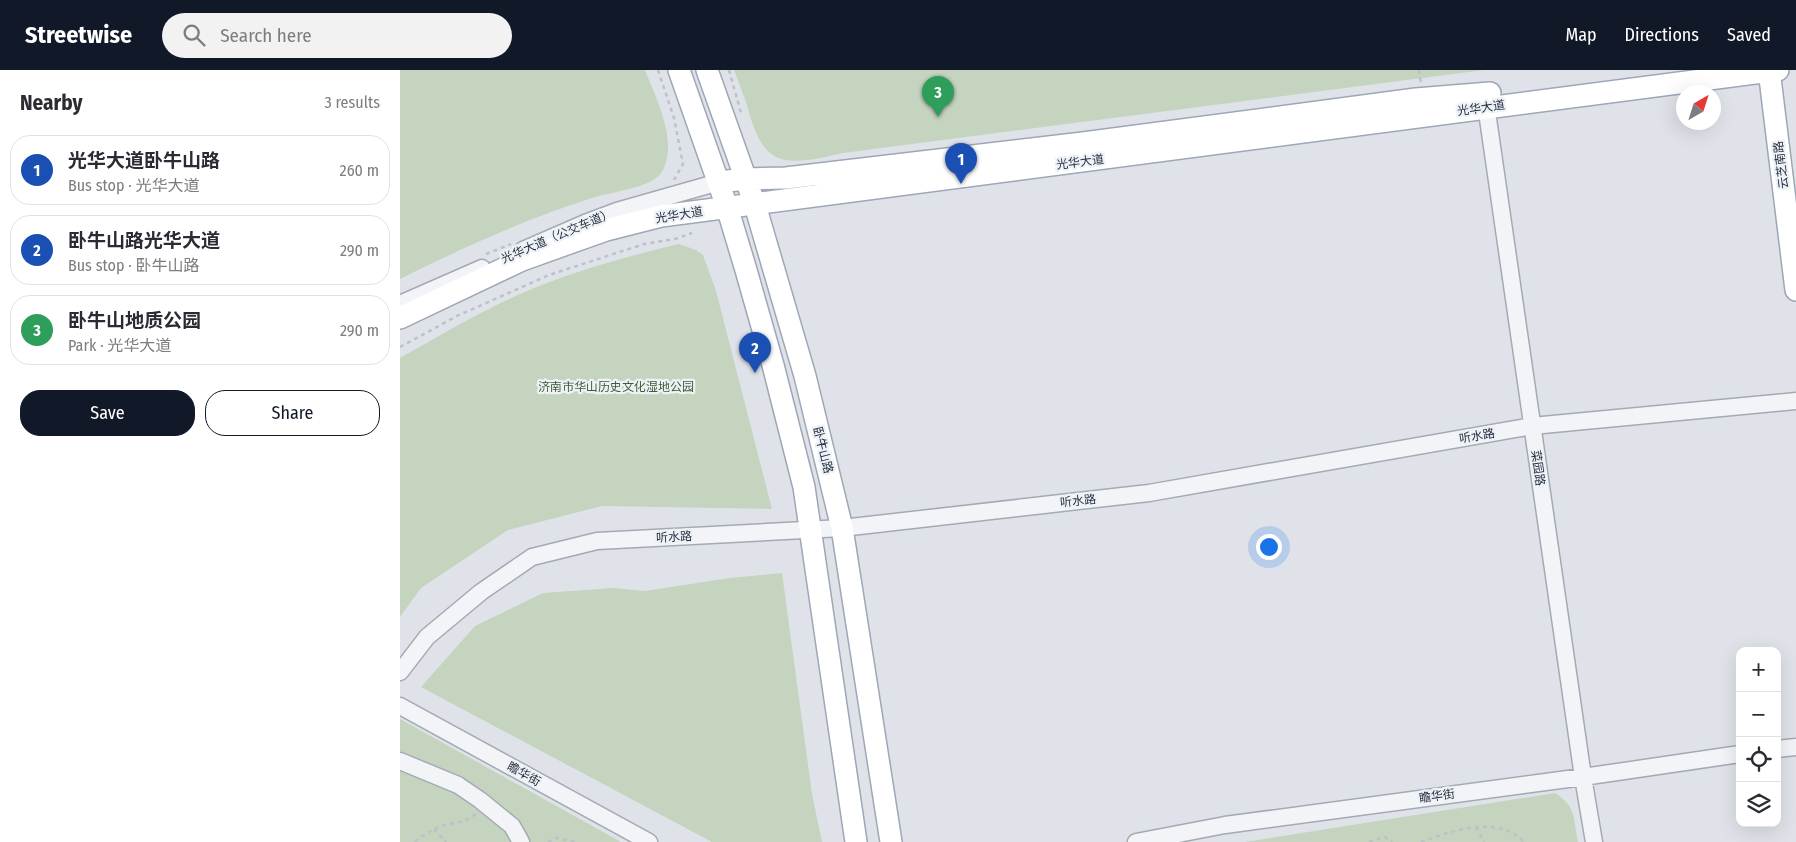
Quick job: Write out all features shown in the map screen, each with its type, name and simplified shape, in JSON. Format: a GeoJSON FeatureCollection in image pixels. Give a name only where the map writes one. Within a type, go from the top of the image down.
{"type":"FeatureCollection","features":[{"type":"Feature","properties":{"kind":"main road"},"geometry":{"type":"LineString","coordinates":[[679,70],[727,207],[773,365],[804,487],[856,842]]}},
{"type":"Feature","properties":{"kind":"main road","name":"卧牛山路"},"geometry":{"type":"LineString","coordinates":[[707,70],[755,205],[805,376],[842,528],[891,842]]}},
{"type":"Feature","properties":{"kind":"main road","name":"光华大道"},"geometry":{"type":"LineString","coordinates":[[400,318],[522,260],[606,230],[661,216],[1094,160],[1485,100],[1663,70]]}},
{"type":"Feature","properties":{"kind":"main road","name":"光华大道"},"geometry":{"type":"LineString","coordinates":[[719,182],[746,179],[781,179],[1083,143],[1416,99],[1485,100],[1772,70]]}},
{"type":"Feature","properties":{"kind":"main road","name":"云芝南路"},"geometry":{"type":"LineString","coordinates":[[1772,70],[1796,290]]}},
{"type":"Feature","properties":{"kind":"street","name":"菜园路"},"geometry":{"type":"LineString","coordinates":[[1485,100],[1594,842]]}},
{"type":"Feature","properties":{"kind":"street","name":"光华大道（公交车道）"},"geometry":{"type":"LineString","coordinates":[[400,304],[585,223],[719,182]]}},
{"type":"Feature","properties":{"kind":"street","name":"听水路"},"geometry":{"type":"LineString","coordinates":[[400,672],[426,637],[481,592],[532,557],[597,541],[842,528],[1149,493],[1532,426],[1796,401]]}},
{"type":"Feature","properties":{"kind":"street","name":"瞻华街"},"geometry":{"type":"LineString","coordinates":[[400,706],[649,842]]}},
{"type":"Feature","properties":{"kind":"street"},"geometry":{"type":"LineString","coordinates":[[1781,749],[1796,747]]}},
{"type":"Feature","properties":{"kind":"street","name":"瞻华街"},"geometry":{"type":"LineString","coordinates":[[1136,842],[1225,825],[1736,755]]}},
{"type":"Feature","properties":{"kind":"street"},"geometry":{"type":"LineString","coordinates":[[400,761],[458,785],[512,826],[521,842]]}},
{"type":"Feature","properties":{"kind":"path"},"geometry":{"type":"LineString","coordinates":[[658,70],[674,118],[683,164],[672,182]]}},
{"type":"Feature","properties":{"kind":"path"},"geometry":{"type":"LineString","coordinates":[[1419,70],[1421,84]]}},
{"type":"Feature","properties":{"kind":"path"},"geometry":{"type":"LineString","coordinates":[[400,347],[457,316],[549,274],[644,244],[692,233]]}},
{"type":"Feature","properties":{"kind":"path"},"geometry":{"type":"LineString","coordinates":[[415,842],[434,829],[465,821],[488,806]]}},
{"type":"Feature","properties":{"kind":"path"},"geometry":{"type":"LineString","coordinates":[[1421,842],[1443,834],[1476,827],[1501,829],[1520,838],[1524,842]]}},
{"type":"Feature","properties":{"kind":"path"},"geometry":{"type":"LineString","coordinates":[[1476,827],[1484,842]]}},
{"type":"Feature","properties":{"kind":"path"},"geometry":{"type":"LineString","coordinates":[[434,829],[446,842]]}},
{"type":"Feature","properties":{"kind":"path"},"geometry":{"type":"LineString","coordinates":[[1368,842],[1385,837],[1392,842]]}},
{"type":"Feature","properties":{"kind":"path"},"geometry":{"type":"LineString","coordinates":[[548,842],[556,838],[576,842]]}},
{"type":"Feature","properties":{"kind":"green space"},"geometry":{"type":"Polygon","coordinates":[[[400,70],[645,70],[664,120],[668,147],[667,160],[662,172],[649,182],[630,189],[592,198],[543,215],[471,245],[400,279],[400,70]]]}},
{"type":"Feature","properties":{"kind":"green space"},"geometry":{"type":"Polygon","coordinates":[[[734,70],[1484,70],[843,153],[800,161],[776,157],[762,144],[734,70]]]}},
{"type":"Feature","properties":{"kind":"green space","name":"济南市华山历史文化湿地公园"},"geometry":{"type":"Polygon","coordinates":[[[679,244],[696,250],[703,255],[716,291],[772,509],[602,506],[508,530],[421,588],[400,617],[400,358],[451,329],[539,286],[609,262],[679,244]]]}},
{"type":"Feature","properties":{"kind":"green space"},"geometry":{"type":"Polygon","coordinates":[[[782,573],[812,794],[822,842],[712,842],[421,687],[475,626],[543,593],[613,588],[645,591],[730,578],[782,573]]]}},
{"type":"Feature","properties":{"kind":"green space"},"geometry":{"type":"Polygon","coordinates":[[[400,719],[621,842],[400,842],[400,719]]]}},
{"type":"Feature","properties":{"kind":"green space"},"geometry":{"type":"Polygon","coordinates":[[[1555,793],[1571,808],[1578,842],[1245,842],[1555,793]]]}},
{"type":"Feature","properties":{"kind":"place","name":"卧牛山地质公园"},"geometry":{"type":"Point","coordinates":[938,117]}},
{"type":"Feature","properties":{"kind":"place","name":"光华大道卧牛山路"},"geometry":{"type":"Point","coordinates":[961,184]}},
{"type":"Feature","properties":{"kind":"place","name":"卧牛山路光华大道"},"geometry":{"type":"Point","coordinates":[755,373]}}]}
